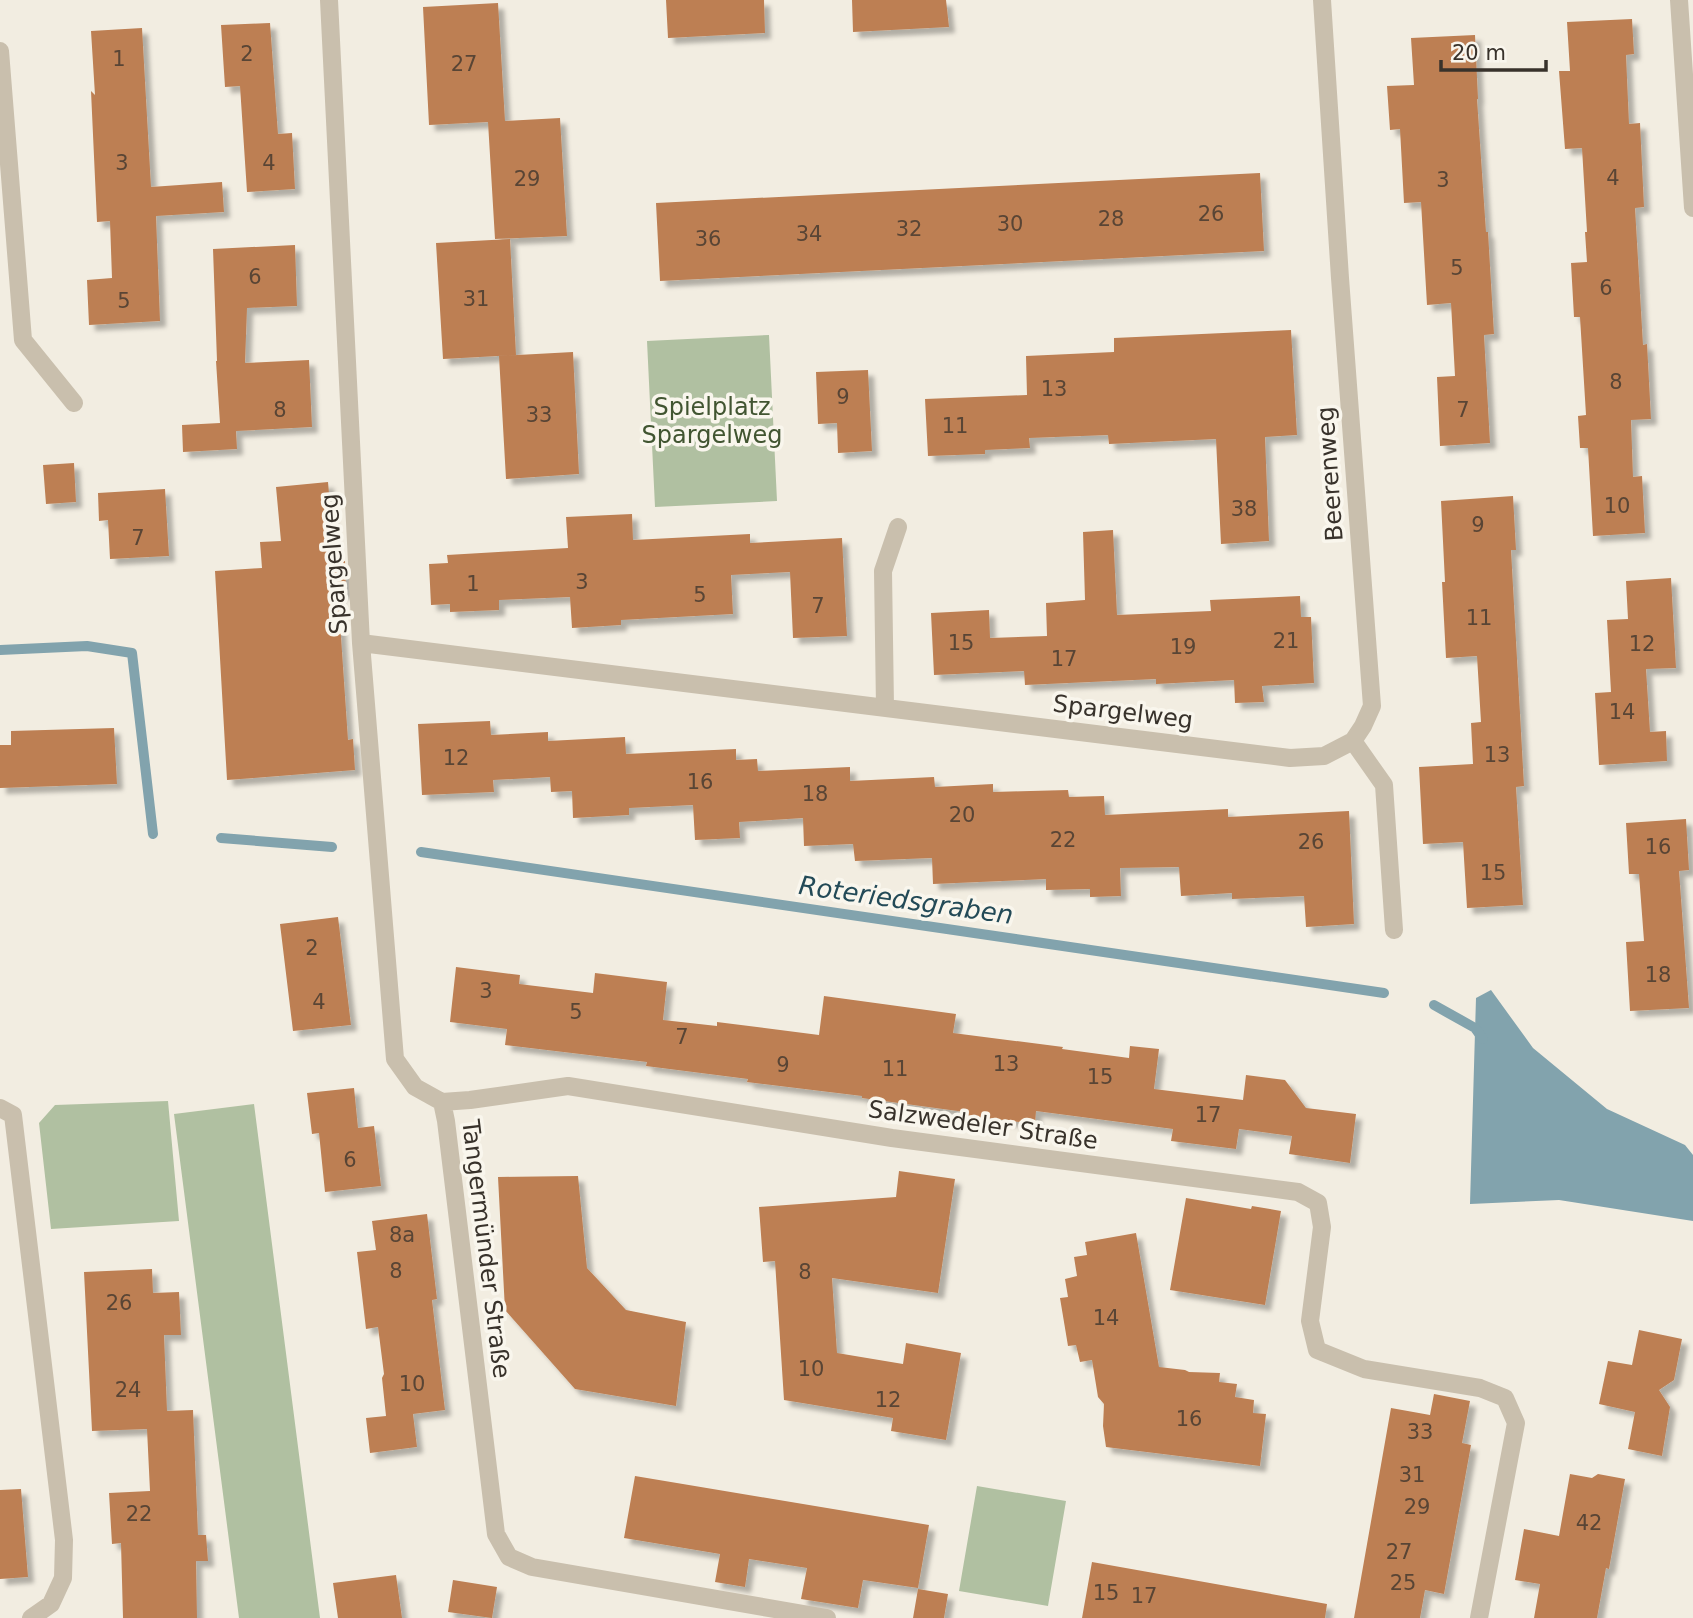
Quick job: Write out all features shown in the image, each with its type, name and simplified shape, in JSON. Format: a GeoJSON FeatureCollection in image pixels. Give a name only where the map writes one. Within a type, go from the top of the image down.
{"type":"FeatureCollection","features":[{"type":"Feature","properties":{"kind":"street","name":"Spargelweg"},"geometry":{"type":"LineString","coordinates":[[329,0],[361,643],[1290,758],[1324,756],[1353,741]]}},
{"type":"Feature","properties":{"kind":"street","name":"Beerenweg"},"geometry":{"type":"LineString","coordinates":[[1322,0],[1372,706],[1353,741]]}},
{"type":"Feature","properties":{"kind":"street"},"geometry":{"type":"LineString","coordinates":[[1679,0],[1693,208]]}},
{"type":"Feature","properties":{"kind":"street"},"geometry":{"type":"LineString","coordinates":[[0,51],[23,340],[74,403]]}},
{"type":"Feature","properties":{"kind":"street"},"geometry":{"type":"LineString","coordinates":[[885,707],[883,570],[898,527]]}},
{"type":"Feature","properties":{"kind":"street","name":"Tangermünder Straße"},"geometry":{"type":"LineString","coordinates":[[361,643],[394,1059],[415,1087],[442,1102],[461,1230],[496,1534],[509,1557],[532,1567],[827,1618]]}},
{"type":"Feature","properties":{"kind":"street"},"geometry":{"type":"LineString","coordinates":[[1353,741],[1384,785],[1394,930]]}},
{"type":"Feature","properties":{"kind":"street","name":"Salzwedeler Straße"},"geometry":{"type":"LineString","coordinates":[[442,1102],[470,1101],[568,1086],[892,1138],[1298,1192],[1318,1203],[1322,1227],[1310,1321],[1317,1350],[1364,1369],[1480,1388],[1505,1398],[1517,1423],[1479,1618]]}},
{"type":"Feature","properties":{"kind":"street"},"geometry":{"type":"LineString","coordinates":[[0,1108],[13,1115],[64,1540],[63,1578],[51,1604],[31,1618]]}},
{"type":"Feature","properties":{"kind":"green space","name":"Spielplatz Spargelweg"},"geometry":{"type":"Polygon","coordinates":[[[769,335],[777,501],[655,507],[647,341],[769,335]]]}},
{"type":"Feature","properties":{"kind":"green space"},"geometry":{"type":"Polygon","coordinates":[[[168,1101],[179,1221],[51,1229],[39,1123],[55,1105],[168,1101]]]}},
{"type":"Feature","properties":{"kind":"green space"},"geometry":{"type":"Polygon","coordinates":[[[254,1104],[320,1618],[239,1618],[174,1114],[254,1104]]]}},
{"type":"Feature","properties":{"kind":"green space"},"geometry":{"type":"Polygon","coordinates":[[[977,1486],[1066,1501],[1048,1606],[959,1591],[977,1486]]]}},
{"type":"Feature","properties":{"kind":"water"},"geometry":{"type":"Polygon","coordinates":[[[1491,990],[1533,1048],[1607,1109],[1685,1145],[1693,1155],[1693,1221],[1559,1200],[1470,1204],[1476,998],[1491,990]]]}},
{"type":"Feature","properties":{"kind":"building"},"geometry":{"type":"Polygon","coordinates":[[[666,0],[764,0],[765,33],[668,38],[666,0]]]}},
{"type":"Feature","properties":{"kind":"building"},"geometry":{"type":"Polygon","coordinates":[[[852,0],[946,0],[949,27],[853,32],[852,0]]]}},
{"type":"Feature","properties":{"kind":"building"},"geometry":{"type":"Polygon","coordinates":[[[498,3],[505,121],[560,118],[567,236],[495,239],[488,122],[429,125],[423,7],[498,3]]]}},
{"type":"Feature","properties":{"kind":"building"},"geometry":{"type":"Polygon","coordinates":[[[1632,19],[1634,54],[1626,55],[1629,124],[1640,123],[1644,207],[1635,208],[1643,345],[1647,344],[1651,419],[1631,420],[1633,477],[1642,476],[1645,533],[1593,536],[1588,448],[1580,448],[1578,416],[1586,415],[1580,317],[1574,317],[1571,263],[1587,262],[1582,148],[1565,149],[1559,71],[1570,71],[1567,22],[1632,19]]]}},
{"type":"Feature","properties":{"kind":"building"},"geometry":{"type":"Polygon","coordinates":[[[270,23],[278,134],[292,133],[295,189],[247,192],[240,86],[225,87],[221,25],[270,23]]]}},
{"type":"Feature","properties":{"kind":"building"},"geometry":{"type":"Polygon","coordinates":[[[142,28],[151,187],[222,182],[224,212],[156,216],[160,321],[89,325],[87,280],[112,278],[110,221],[97,222],[91,31],[142,28]]]}},
{"type":"Feature","properties":{"kind":"building"},"geometry":{"type":"Polygon","coordinates":[[[1475,35],[1494,334],[1484,335],[1490,443],[1440,446],[1437,377],[1455,376],[1451,303],[1427,305],[1421,202],[1404,203],[1400,129],[1390,130],[1387,86],[1414,85],[1411,38],[1475,35]]]}},
{"type":"Feature","properties":{"kind":"building"},"geometry":{"type":"Polygon","coordinates":[[[1260,173],[1264,251],[660,281],[656,203],[1260,173]]]}},
{"type":"Feature","properties":{"kind":"building"},"geometry":{"type":"Polygon","coordinates":[[[510,239],[516,355],[443,359],[436,243],[510,239]]]}},
{"type":"Feature","properties":{"kind":"building"},"geometry":{"type":"Polygon","coordinates":[[[295,245],[297,306],[247,308],[245,363],[309,360],[312,427],[236,431],[237,449],[183,452],[182,425],[220,423],[213,249],[295,245]]]}},
{"type":"Feature","properties":{"kind":"building"},"geometry":{"type":"Polygon","coordinates":[[[1291,330],[1297,435],[1265,437],[1269,541],[1221,544],[1216,439],[1109,444],[1108,435],[1029,438],[1030,448],[985,450],[985,454],[928,456],[925,399],[1027,395],[1026,356],[1114,352],[1114,338],[1291,330]]]}},
{"type":"Feature","properties":{"kind":"building"},"geometry":{"type":"Polygon","coordinates":[[[573,352],[579,474],[506,479],[499,356],[573,352]]]}},
{"type":"Feature","properties":{"kind":"building"},"geometry":{"type":"Polygon","coordinates":[[[868,370],[872,451],[838,453],[837,423],[818,424],[816,372],[868,370]]]}},
{"type":"Feature","properties":{"kind":"building"},"geometry":{"type":"Polygon","coordinates":[[[74,463],[76,502],[46,504],[43,465],[74,463]]]}},
{"type":"Feature","properties":{"kind":"building"},"geometry":{"type":"Polygon","coordinates":[[[328,482],[335,562],[345,561],[346,593],[338,593],[348,740],[353,739],[355,770],[227,780],[215,571],[262,568],[260,542],[281,541],[276,487],[328,482]]]}},
{"type":"Feature","properties":{"kind":"building"},"geometry":{"type":"Polygon","coordinates":[[[165,489],[169,556],[110,559],[108,520],[99,521],[98,493],[165,489]]]}},
{"type":"Feature","properties":{"kind":"building"},"geometry":{"type":"Polygon","coordinates":[[[1513,496],[1516,550],[1511,550],[1524,786],[1516,787],[1523,905],[1467,908],[1463,842],[1423,844],[1419,767],[1473,764],[1471,723],[1481,722],[1477,656],[1446,658],[1441,501],[1513,496]]]}},
{"type":"Feature","properties":{"kind":"building"},"geometry":{"type":"Polygon","coordinates":[[[632,514],[633,540],[750,534],[750,543],[842,538],[847,636],[793,638],[790,572],[731,575],[733,614],[621,620],[621,625],[572,628],[570,597],[499,600],[499,610],[450,612],[450,604],[431,605],[429,564],[448,563],[447,555],[568,548],[566,517],[632,514]]]}},
{"type":"Feature","properties":{"kind":"building"},"geometry":{"type":"Polygon","coordinates":[[[1113,530],[1117,615],[1211,611],[1210,600],[1300,596],[1301,617],[1311,617],[1314,683],[1262,686],[1264,702],[1235,703],[1234,680],[1156,684],[1156,679],[1025,685],[1024,671],[934,675],[931,613],[989,610],[990,638],[1047,636],[1046,603],[1085,600],[1083,532],[1113,530]]]}},
{"type":"Feature","properties":{"kind":"building"},"geometry":{"type":"Polygon","coordinates":[[[1671,578],[1676,668],[1646,669],[1650,732],[1666,731],[1667,761],[1599,765],[1595,693],[1611,692],[1607,620],[1628,619],[1626,581],[1671,578]]]}},
{"type":"Feature","properties":{"kind":"building"},"geometry":{"type":"Polygon","coordinates":[[[490,721],[491,735],[548,732],[548,741],[625,737],[626,754],[736,749],[736,760],[757,759],[758,771],[850,767],[850,781],[934,777],[935,787],[993,784],[993,792],[1068,790],[1069,797],[1104,796],[1105,815],[1228,809],[1228,817],[1349,811],[1354,924],[1306,927],[1304,896],[1232,899],[1232,893],[1181,896],[1179,867],[1120,868],[1121,896],[1090,897],[1090,889],[1046,890],[1046,879],[933,884],[932,858],[855,861],[853,844],[804,846],[803,818],[739,822],[740,838],[695,840],[693,805],[629,808],[629,815],[573,818],[572,791],[551,792],[550,777],[493,780],[494,792],[422,795],[418,724],[490,721]]]}},
{"type":"Feature","properties":{"kind":"building"},"geometry":{"type":"Polygon","coordinates":[[[114,728],[117,784],[0,788],[0,745],[11,745],[11,731],[114,728]]]}},
{"type":"Feature","properties":{"kind":"building"},"geometry":{"type":"Polygon","coordinates":[[[1686,819],[1689,870],[1679,871],[1689,1008],[1630,1011],[1626,942],[1644,941],[1639,874],[1629,874],[1626,823],[1686,819]]]}},
{"type":"Feature","properties":{"kind":"building"},"geometry":{"type":"Polygon","coordinates":[[[338,917],[351,1025],[293,1031],[280,924],[338,917]]]}},
{"type":"Feature","properties":{"kind":"building"},"geometry":{"type":"Polygon","coordinates":[[[456,967],[520,975],[519,984],[593,993],[595,973],[667,982],[663,1020],[717,1026],[717,1022],[819,1035],[824,996],[956,1014],[953,1033],[1129,1058],[1130,1046],[1159,1049],[1154,1089],[1243,1100],[1246,1075],[1285,1080],[1306,1108],[1356,1114],[1350,1163],[1289,1154],[1292,1136],[1239,1129],[1236,1149],[1171,1141],[1173,1129],[1036,1111],[1035,1124],[965,1115],[965,1112],[862,1096],[747,1082],[748,1079],[646,1066],[647,1062],[505,1045],[507,1029],[450,1022],[456,967]]]}},
{"type":"Feature","properties":{"kind":"building"},"geometry":{"type":"Polygon","coordinates":[[[354,1088],[358,1128],[374,1126],[381,1186],[325,1192],[319,1133],[312,1134],[307,1093],[354,1088]]]}},
{"type":"Feature","properties":{"kind":"building"},"geometry":{"type":"Polygon","coordinates":[[[899,1171],[955,1179],[938,1293],[832,1278],[837,1353],[903,1364],[906,1343],[961,1353],[946,1440],[891,1431],[893,1418],[784,1400],[775,1261],[763,1262],[759,1207],[896,1197],[899,1171]]]}},
{"type":"Feature","properties":{"kind":"building"},"geometry":{"type":"Polygon","coordinates":[[[578,1176],[587,1268],[626,1310],[686,1322],[676,1406],[575,1389],[505,1310],[498,1177],[578,1176]]]}},
{"type":"Feature","properties":{"kind":"building"},"geometry":{"type":"Polygon","coordinates":[[[1186,1198],[1281,1211],[1265,1305],[1170,1290],[1186,1198]]]}},
{"type":"Feature","properties":{"kind":"building"},"geometry":{"type":"Polygon","coordinates":[[[427,1214],[437,1299],[432,1300],[445,1410],[413,1414],[417,1447],[370,1453],[366,1418],[386,1416],[382,1378],[384,1374],[378,1327],[366,1329],[357,1252],[376,1250],[372,1221],[427,1214]]]}},
{"type":"Feature","properties":{"kind":"building"},"geometry":{"type":"Polygon","coordinates":[[[1136,1233],[1159,1367],[1220,1373],[1219,1382],[1237,1384],[1235,1397],[1254,1400],[1253,1413],[1266,1414],[1260,1466],[1106,1447],[1104,1404],[1098,1397],[1092,1360],[1080,1362],[1076,1345],[1068,1346],[1060,1298],[1068,1297],[1065,1279],[1077,1276],[1074,1257],[1087,1255],[1085,1242],[1136,1233]]]}},
{"type":"Feature","properties":{"kind":"building"},"geometry":{"type":"Polygon","coordinates":[[[152,1269],[153,1293],[179,1292],[181,1335],[164,1335],[167,1411],[193,1410],[198,1535],[206,1535],[208,1561],[196,1561],[197,1618],[123,1618],[121,1543],[112,1544],[109,1493],[150,1491],[147,1429],[92,1431],[84,1272],[152,1269]]]}},
{"type":"Feature","properties":{"kind":"building"},"geometry":{"type":"Polygon","coordinates":[[[1639,1330],[1682,1339],[1674,1380],[1659,1390],[1670,1407],[1662,1456],[1628,1449],[1635,1412],[1599,1404],[1608,1361],[1632,1365],[1639,1330]]]}},
{"type":"Feature","properties":{"kind":"building"},"geometry":{"type":"Polygon","coordinates":[[[1434,1394],[1470,1401],[1462,1443],[1471,1445],[1444,1594],[1425,1590],[1420,1618],[1354,1618],[1391,1408],[1430,1415],[1434,1394]]]}},
{"type":"Feature","properties":{"kind":"building"},"geometry":{"type":"Polygon","coordinates":[[[1570,1474],[1592,1478],[1598,1474],[1625,1479],[1597,1618],[1534,1618],[1540,1584],[1515,1580],[1524,1529],[1559,1536],[1570,1474]]]}},
{"type":"Feature","properties":{"kind":"building"},"geometry":{"type":"Polygon","coordinates":[[[635,1476],[929,1525],[918,1588],[863,1580],[858,1608],[801,1599],[807,1568],[749,1559],[745,1587],[715,1582],[720,1554],[624,1538],[635,1476]]]}},
{"type":"Feature","properties":{"kind":"building"},"geometry":{"type":"Polygon","coordinates":[[[21,1489],[28,1577],[0,1579],[0,1490],[21,1489]]]}},
{"type":"Feature","properties":{"kind":"building"},"geometry":{"type":"Polygon","coordinates":[[[1092,1562],[1327,1604],[1325,1618],[1082,1618],[1092,1562]]]}},
{"type":"Feature","properties":{"kind":"building"},"geometry":{"type":"Polygon","coordinates":[[[396,1575],[402,1618],[338,1618],[333,1583],[396,1575]]]}},
{"type":"Feature","properties":{"kind":"building"},"geometry":{"type":"Polygon","coordinates":[[[453,1580],[497,1587],[492,1618],[448,1612],[453,1580]]]}},
{"type":"Feature","properties":{"kind":"building"},"geometry":{"type":"Polygon","coordinates":[[[918,1589],[948,1594],[944,1618],[913,1618],[918,1589]]]}},
{"type":"Feature","properties":{"kind":"waterway","name":"Roteriedsgraben"},"geometry":{"type":"LineString","coordinates":[[0,650],[87,646],[132,653],[153,834]]}},
{"type":"Feature","properties":{"kind":"waterway","name":"Roteriedsgraben"},"geometry":{"type":"LineString","coordinates":[[221,838],[332,847]]}},
{"type":"Feature","properties":{"kind":"waterway","name":"Roteriedsgraben"},"geometry":{"type":"LineString","coordinates":[[421,852],[1384,993]]}},
{"type":"Feature","properties":{"kind":"waterway","name":"Roteriedsgraben"},"geometry":{"type":"LineString","coordinates":[[1434,1005],[1475,1028],[1483,1039]]}}]}
